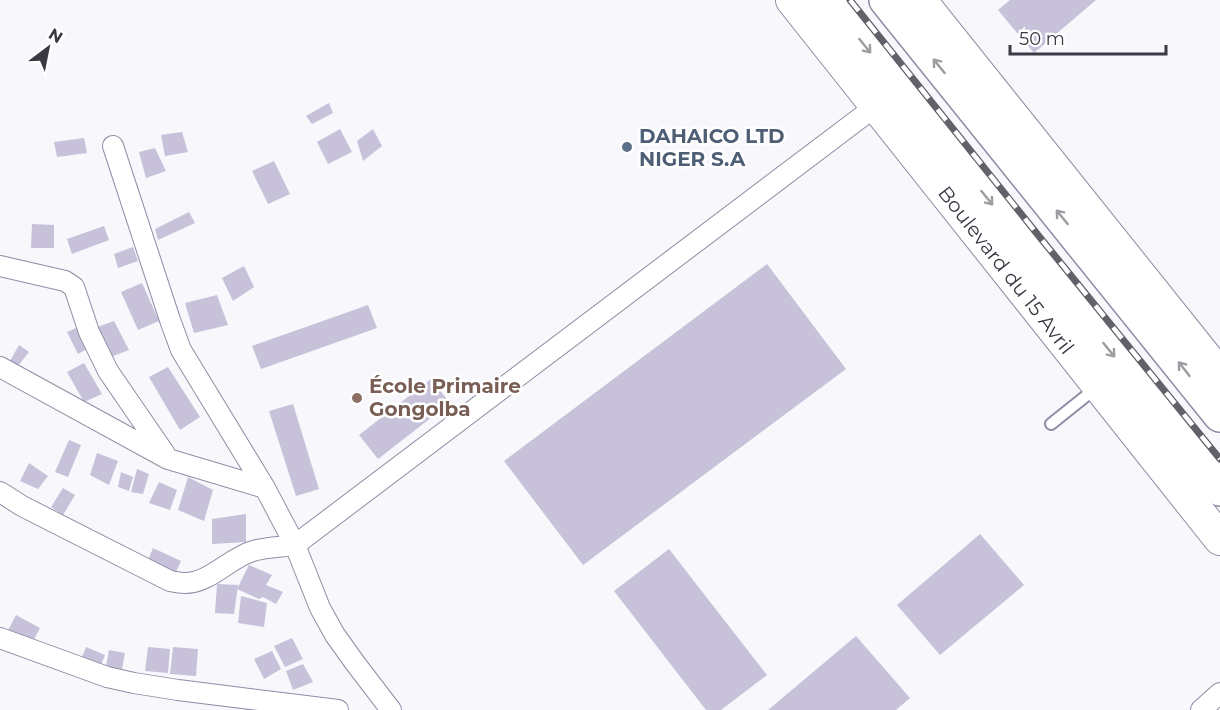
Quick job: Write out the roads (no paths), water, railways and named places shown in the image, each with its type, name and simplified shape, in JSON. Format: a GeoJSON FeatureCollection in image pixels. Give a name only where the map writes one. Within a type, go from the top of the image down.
{"type":"FeatureCollection","features":[{"type":"Feature","properties":{"kind":"highway","name":"Boulevard du 15 Avril"},"geometry":{"type":"LineString","coordinates":[[829,0],[1220,489]]}},
{"type":"Feature","properties":{"kind":"highway"},"geometry":{"type":"LineString","coordinates":[[886,0],[1220,415]]}},
{"type":"Feature","properties":{"kind":"main road","name":"Boulevard du 15 Avril"},"geometry":{"type":"LineString","coordinates":[[792,0],[1220,539]]}},
{"type":"Feature","properties":{"kind":"main road"},"geometry":{"type":"LineString","coordinates":[[920,0],[1220,375]]}},
{"type":"Feature","properties":{"kind":"street"},"geometry":{"type":"LineString","coordinates":[[0,492],[22,506],[170,581],[186,583],[216,572],[254,551],[295,545],[876,106]]}},
{"type":"Feature","properties":{"kind":"street"},"geometry":{"type":"LineString","coordinates":[[112,146],[181,350],[265,488],[295,545],[320,608],[335,635],[391,710]]}},
{"type":"Feature","properties":{"kind":"street"},"geometry":{"type":"LineString","coordinates":[[0,266],[66,281],[74,287],[89,332],[108,371],[168,459]]}},
{"type":"Feature","properties":{"kind":"street"},"geometry":{"type":"LineString","coordinates":[[0,367],[168,459],[265,488]]}},
{"type":"Feature","properties":{"kind":"street"},"geometry":{"type":"LineString","coordinates":[[0,638],[107,677],[223,703],[338,710]]}},
{"type":"Feature","properties":{"kind":"street"},"geometry":{"type":"LineString","coordinates":[[1201,710],[1220,693]]}},
{"type":"Feature","properties":{"kind":"lane"},"geometry":{"type":"LineString","coordinates":[[1051,424],[1098,386]]}},
{"type":"Feature","properties":{"kind":"railway"},"geometry":{"type":"LineString","coordinates":[[850,0],[1220,459]]}},
{"type":"Feature","properties":{"kind":"place","name":"DAHAICO LTD NIGER S.A"},"geometry":{"type":"Point","coordinates":[627,147]}},
{"type":"Feature","properties":{"kind":"place","name":"École Primaire Gongolba"},"geometry":{"type":"Point","coordinates":[357,398]}}]}
